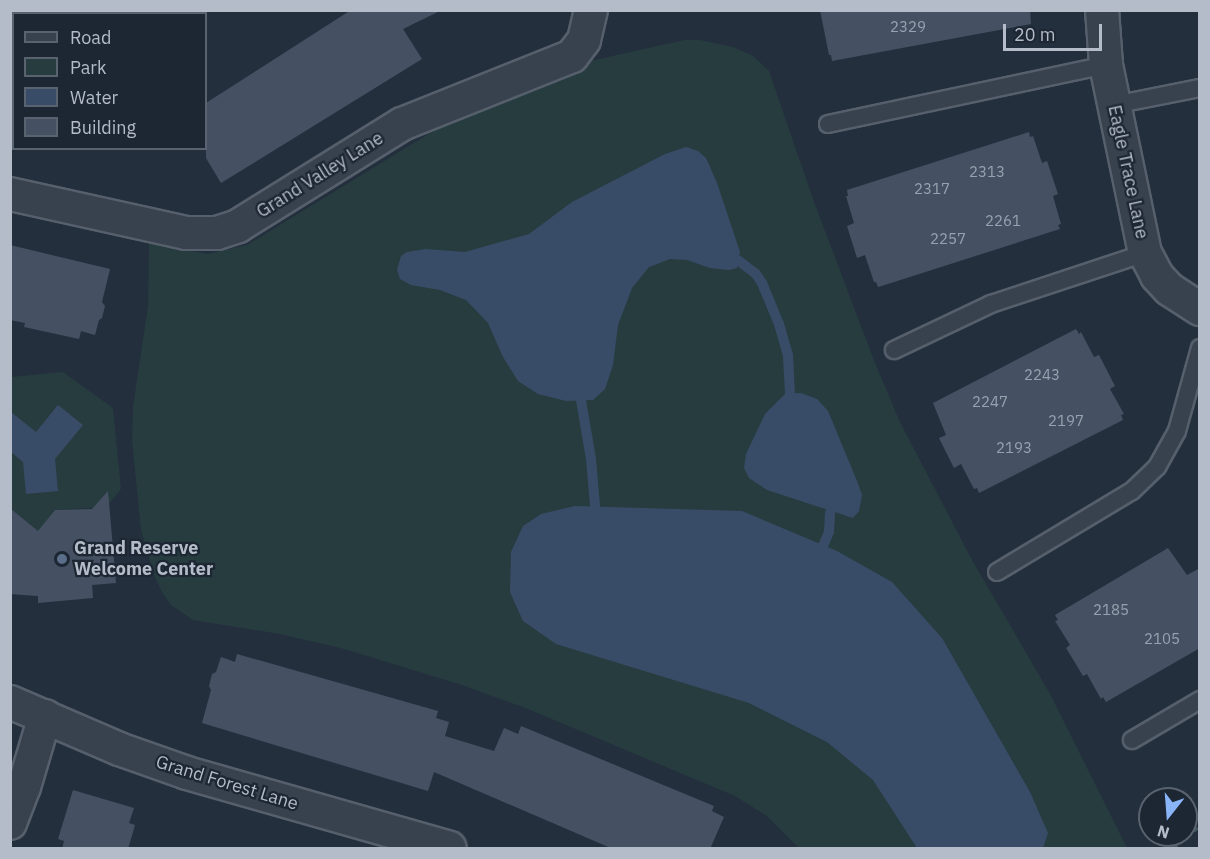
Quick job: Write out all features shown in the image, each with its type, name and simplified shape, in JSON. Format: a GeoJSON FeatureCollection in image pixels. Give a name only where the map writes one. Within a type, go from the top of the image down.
{"type":"FeatureCollection","features":[{"type":"Feature","properties":{"kind":"street","name":"Grand Valley Lane"},"geometry":{"type":"LineString","coordinates":[[10,194],[186,233],[217,233],[238,226],[402,124],[572,56],[584,40],[591,10]]}},
{"type":"Feature","properties":{"kind":"street","name":"Eagle Trace Lane"},"geometry":{"type":"LineString","coordinates":[[1102,10],[1106,65],[1145,253],[1156,276],[1169,289],[1200,309]]}},
{"type":"Feature","properties":{"kind":"street","name":"Grand Forest Lane"},"geometry":{"type":"LineString","coordinates":[[10,702],[119,749],[187,773],[415,844],[450,849]]}},
{"type":"Feature","properties":{"kind":"street"},"geometry":{"type":"LineString","coordinates":[[10,823],[24,787],[45,716]]}},
{"type":"Feature","properties":{"kind":"lane"},"geometry":{"type":"LineString","coordinates":[[828,124],[1106,65]]}},
{"type":"Feature","properties":{"kind":"lane"},"geometry":{"type":"LineString","coordinates":[[1114,105],[1200,88]]}},
{"type":"Feature","properties":{"kind":"lane"},"geometry":{"type":"LineString","coordinates":[[894,350],[991,304],[1145,253]]}},
{"type":"Feature","properties":{"kind":"lane"},"geometry":{"type":"LineString","coordinates":[[997,572],[1132,491],[1157,467],[1177,430],[1200,348]]}},
{"type":"Feature","properties":{"kind":"lane"},"geometry":{"type":"LineString","coordinates":[[1132,740],[1200,700]]}},
{"type":"Feature","properties":{"kind":"path"},"geometry":{"type":"LineString","coordinates":[[1173,849],[1200,825]]}},
{"type":"Feature","properties":{"kind":"green space"},"geometry":{"type":"Polygon","coordinates":[[[684,40],[700,40],[733,47],[753,56],[769,71],[814,202],[875,363],[900,422],[972,560],[1049,692],[1127,848],[799,848],[767,816],[735,796],[528,709],[462,685],[344,649],[280,634],[193,620],[171,605],[162,592],[154,575],[141,530],[132,440],[133,407],[148,306],[149,243],[208,254],[247,245],[440,127],[565,79],[590,61],[684,40]]]}},
{"type":"Feature","properties":{"kind":"green space"},"geometry":{"type":"Polygon","coordinates":[[[63,372],[113,408],[121,489],[106,507],[55,510],[48,519],[43,535],[14,511],[11,514],[11,377],[63,372]]]}},
{"type":"Feature","properties":{"kind":"water"},"geometry":{"type":"Polygon","coordinates":[[[686,147],[698,151],[706,158],[717,183],[740,252],[737,268],[729,270],[710,268],[687,260],[670,259],[649,267],[632,288],[618,325],[613,365],[605,389],[593,400],[566,401],[538,394],[518,381],[503,357],[488,323],[466,300],[440,290],[411,285],[400,279],[397,270],[401,256],[407,252],[426,249],[465,252],[529,234],[572,202],[665,154],[686,147]]]}},
{"type":"Feature","properties":{"kind":"water"},"geometry":{"type":"Polygon","coordinates":[[[801,393],[817,399],[828,411],[862,495],[859,511],[853,518],[767,490],[749,478],[744,468],[746,454],[765,414],[785,394],[801,393]]]}},
{"type":"Feature","properties":{"kind":"water"},"geometry":{"type":"Polygon","coordinates":[[[58,405],[83,425],[55,459],[58,491],[26,494],[23,462],[11,452],[11,412],[36,432],[58,405]]]}},
{"type":"Feature","properties":{"kind":"water"},"geometry":{"type":"Polygon","coordinates":[[[575,506],[742,511],[837,551],[892,582],[942,638],[1030,792],[1048,833],[1043,848],[917,848],[873,780],[827,742],[749,703],[556,644],[523,621],[510,592],[511,552],[523,526],[541,514],[575,506]]]}},
{"type":"Feature","properties":{"kind":"building"},"geometry":{"type":"Polygon","coordinates":[[[351,10],[442,10],[403,29],[422,59],[221,183],[206,158],[207,102],[351,10]]]}},
{"type":"Feature","properties":{"kind":"building"},"geometry":{"type":"Polygon","coordinates":[[[820,10],[1030,10],[1031,24],[832,61],[820,10]]]}},
{"type":"Feature","properties":{"kind":"building"},"geometry":{"type":"Polygon","coordinates":[[[1029,132],[1030,137],[1033,136],[1042,163],[1047,161],[1058,194],[1053,196],[1061,224],[1058,225],[1060,229],[878,287],[874,282],[865,255],[857,258],[847,226],[854,223],[846,196],[848,196],[847,190],[1029,132]]]}},
{"type":"Feature","properties":{"kind":"building"},"geometry":{"type":"Polygon","coordinates":[[[10,245],[110,269],[102,302],[105,306],[95,335],[81,331],[79,339],[24,327],[25,323],[10,320],[10,245]]]}},
{"type":"Feature","properties":{"kind":"building"},"geometry":{"type":"Polygon","coordinates":[[[1076,329],[1079,334],[1081,332],[1094,357],[1099,355],[1115,386],[1110,389],[1124,414],[1121,415],[1123,420],[979,493],[977,488],[974,489],[961,464],[954,468],[939,438],[946,435],[933,403],[1076,329]]]}},
{"type":"Feature","properties":{"kind":"building","name":"Grand Reserve Welcome Center"},"geometry":{"type":"Polygon","coordinates":[[[108,491],[116,583],[92,585],[93,598],[38,603],[38,596],[10,594],[10,508],[38,531],[55,510],[92,509],[108,491]]]}},
{"type":"Feature","properties":{"kind":"building"},"geometry":{"type":"Polygon","coordinates":[[[1168,548],[1187,575],[1200,568],[1200,648],[1106,702],[1103,697],[1101,699],[1087,674],[1083,676],[1066,648],[1070,645],[1055,621],[1058,620],[1055,615],[1168,548]]]}},
{"type":"Feature","properties":{"kind":"building"},"geometry":{"type":"Polygon","coordinates":[[[237,654],[438,711],[436,718],[449,722],[445,736],[494,751],[504,728],[518,734],[521,726],[714,806],[712,811],[724,817],[710,849],[613,849],[434,772],[428,791],[202,723],[211,690],[209,686],[212,674],[216,672],[221,657],[235,662],[237,654]]]}},
{"type":"Feature","properties":{"kind":"building"},"geometry":{"type":"Polygon","coordinates":[[[73,790],[134,808],[129,823],[135,825],[128,849],[62,849],[64,841],[58,839],[73,790]]]}},
{"type":"Feature","properties":{"kind":"waterway"},"geometry":{"type":"LineString","coordinates":[[739,261],[756,274],[762,283],[779,324],[788,356],[790,394]]}},
{"type":"Feature","properties":{"kind":"waterway"},"geometry":{"type":"LineString","coordinates":[[581,400],[591,459],[595,506]]}},
{"type":"Feature","properties":{"kind":"waterway"},"geometry":{"type":"LineString","coordinates":[[823,546],[829,532],[830,513]]}},
{"type":"Feature","properties":{"kind":"place","name":"Grand Reserve Welcome Center"},"geometry":{"type":"Point","coordinates":[62,559]}}]}
